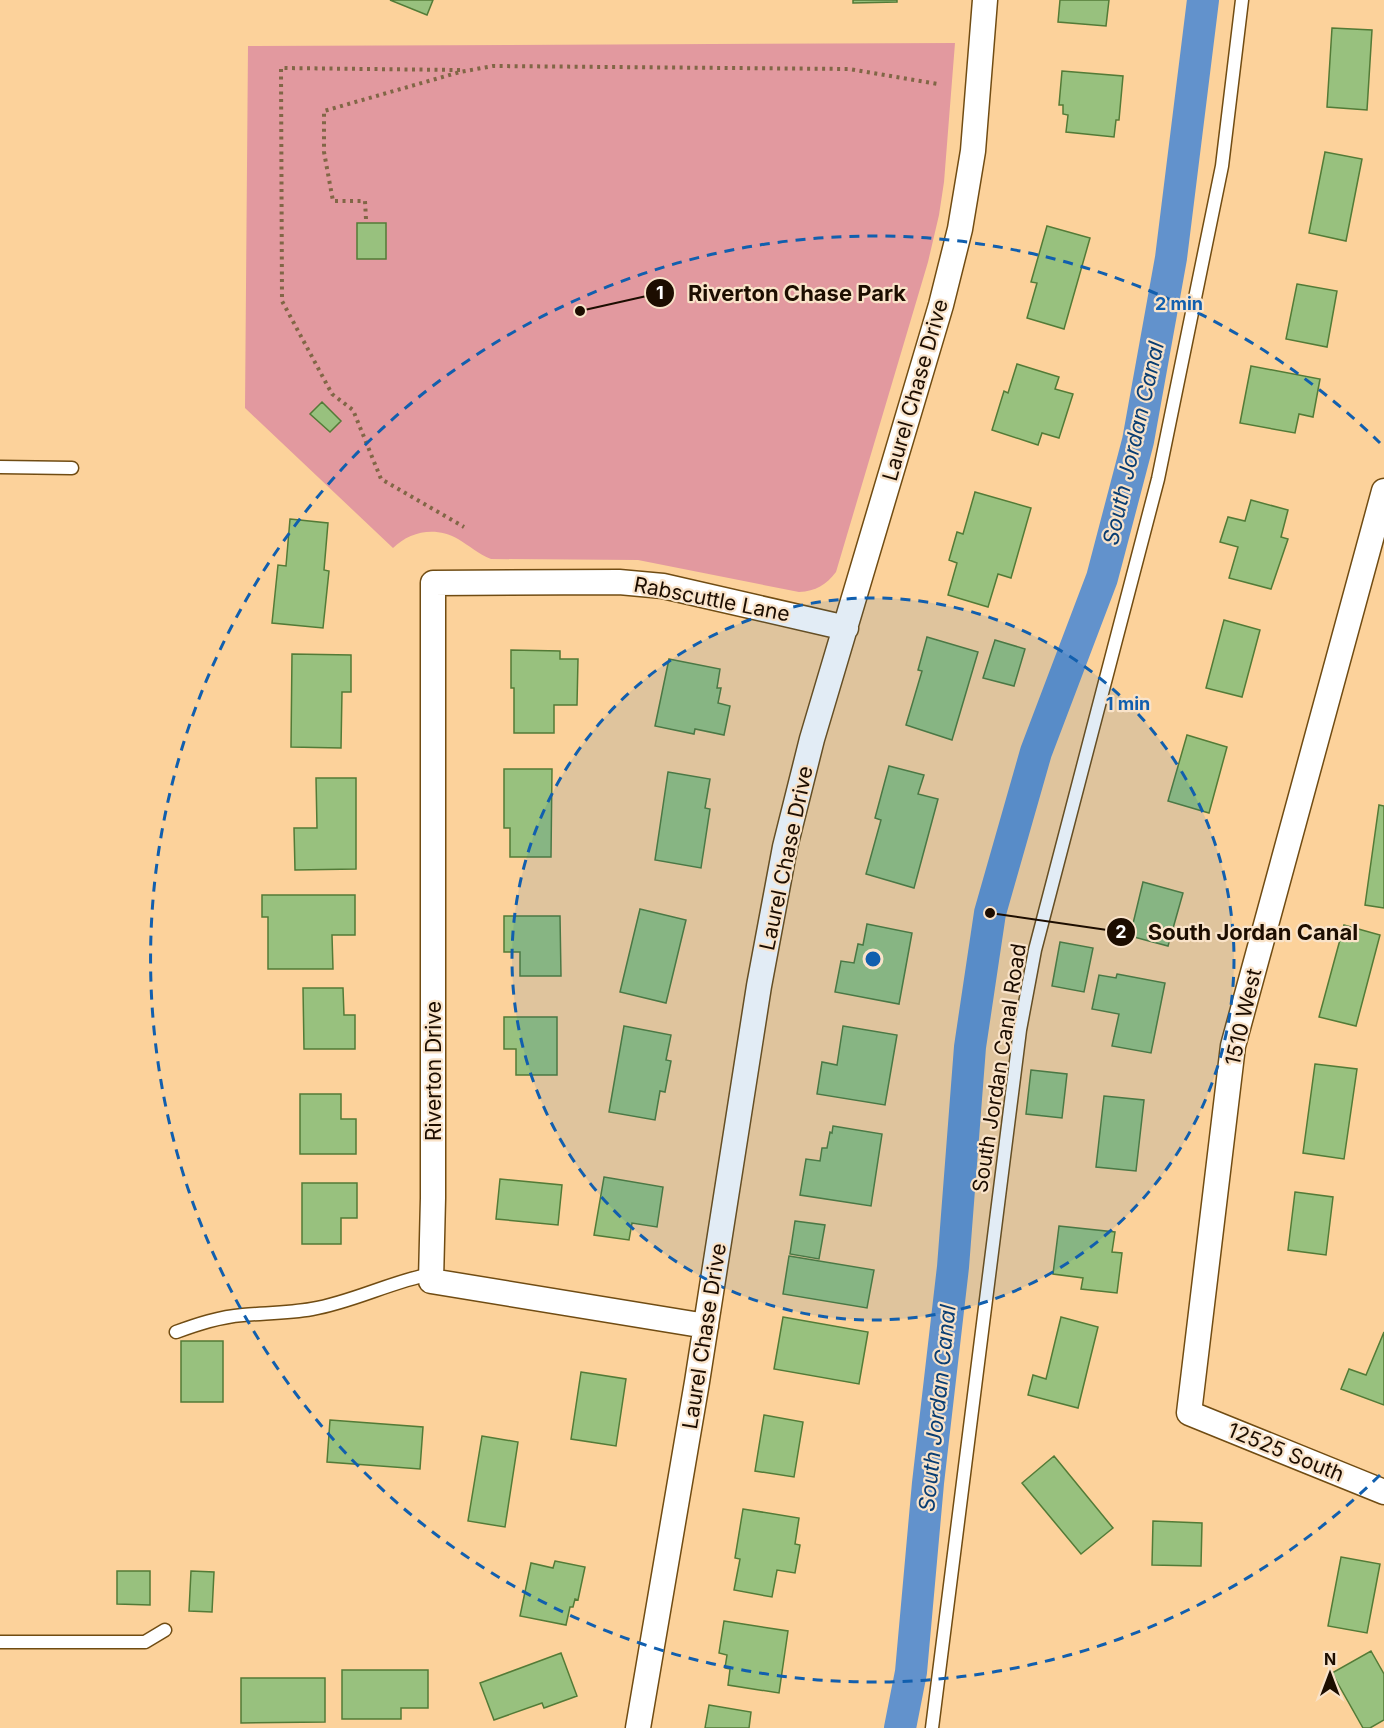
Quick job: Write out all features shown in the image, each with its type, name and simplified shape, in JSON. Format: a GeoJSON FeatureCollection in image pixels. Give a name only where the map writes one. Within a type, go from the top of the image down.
{"type":"FeatureCollection","features":[{"type":"Feature","properties":{"kind":"street","name":"Laurel Chase Drive"},"geometry":{"type":"LineString","coordinates":[[638,1728],[706,1326],[759,986],[785,847],[812,738],[941,305],[960,229],[973,151],[985,0]]}},
{"type":"Feature","properties":{"kind":"street","name":"1510 West"},"geometry":{"type":"LineString","coordinates":[[1189,1413],[1233,1046],[1384,491]]}},
{"type":"Feature","properties":{"kind":"street","name":"Rabscuttle Lane"},"geometry":{"type":"LineString","coordinates":[[433,583],[619,582],[663,586],[846,628]]}},
{"type":"Feature","properties":{"kind":"street","name":"Riverton Drive"},"geometry":{"type":"LineString","coordinates":[[431,1274],[433,583]]}},
{"type":"Feature","properties":{"kind":"street"},"geometry":{"type":"LineString","coordinates":[[431,1274],[431,1281],[706,1326]]}},
{"type":"Feature","properties":{"kind":"street","name":"12525 South"},"geometry":{"type":"LineString","coordinates":[[1189,1413],[1384,1492]]}},
{"type":"Feature","properties":{"kind":"lane","name":"South Jordan Canal Road"},"geometry":{"type":"LineString","coordinates":[[932,1728],[1020,1029],[1035,950],[1158,479],[1222,166],[1242,0]]}},
{"type":"Feature","properties":{"kind":"lane"},"geometry":{"type":"LineString","coordinates":[[0,466],[72,468]]}},
{"type":"Feature","properties":{"kind":"lane"},"geometry":{"type":"LineString","coordinates":[[176,1332],[210,1320],[312,1309],[355,1298],[406,1279],[431,1274]]}},
{"type":"Feature","properties":{"kind":"lane"},"geometry":{"type":"LineString","coordinates":[[0,1642],[145,1642],[165,1630]]}},
{"type":"Feature","properties":{"kind":"path"},"geometry":{"type":"LineString","coordinates":[[366,219],[365,201],[333,201],[324,153],[324,111],[470,70],[493,66],[849,69],[938,84]]}},
{"type":"Feature","properties":{"kind":"path"},"geometry":{"type":"LineString","coordinates":[[464,527],[381,479],[353,410],[332,394],[282,301],[281,68],[470,70]]}},
{"type":"Feature","properties":{"kind":"shaded area"},"geometry":{"type":"Polygon","coordinates":[[[955,43],[944,182],[928,262],[836,572],[820,586],[799,592],[638,560],[491,559],[450,535],[432,532],[415,534],[393,548],[245,408],[248,46],[955,43]]]}},
{"type":"Feature","properties":{"kind":"building"},"geometry":{"type":"Polygon","coordinates":[[[390,0],[433,0],[427,15],[390,0]]]}},
{"type":"Feature","properties":{"kind":"building"},"geometry":{"type":"Polygon","coordinates":[[[853,0],[897,0],[897,2],[853,3],[853,0]]]}},
{"type":"Feature","properties":{"kind":"building"},"geometry":{"type":"Polygon","coordinates":[[[1060,0],[1109,0],[1106,26],[1058,22],[1060,0]]]}},
{"type":"Feature","properties":{"kind":"building"},"geometry":{"type":"Polygon","coordinates":[[[1332,28],[1372,30],[1367,110],[1327,107],[1332,28]]]}},
{"type":"Feature","properties":{"kind":"building"},"geometry":{"type":"Polygon","coordinates":[[[1062,71],[1123,76],[1119,120],[1116,120],[1114,137],[1066,132],[1068,115],[1063,114],[1063,105],[1059,105],[1062,71]]]}},
{"type":"Feature","properties":{"kind":"building"},"geometry":{"type":"Polygon","coordinates":[[[1325,152],[1362,159],[1346,241],[1309,233],[1325,152]]]}},
{"type":"Feature","properties":{"kind":"building"},"geometry":{"type":"Polygon","coordinates":[[[357,223],[386,223],[386,259],[357,259],[357,223]]]}},
{"type":"Feature","properties":{"kind":"building"},"geometry":{"type":"Polygon","coordinates":[[[1047,226],[1090,238],[1064,329],[1027,318],[1037,283],[1031,282],[1047,226]]]}},
{"type":"Feature","properties":{"kind":"building"},"geometry":{"type":"Polygon","coordinates":[[[1297,284],[1337,291],[1327,347],[1286,339],[1297,284]]]}},
{"type":"Feature","properties":{"kind":"building"},"geometry":{"type":"Polygon","coordinates":[[[1017,364],[1059,377],[1055,389],[1073,394],[1059,438],[1042,433],[1038,445],[992,430],[1004,391],[1008,393],[1017,364]]]}},
{"type":"Feature","properties":{"kind":"building"},"geometry":{"type":"Polygon","coordinates":[[[1251,366],[1320,379],[1313,417],[1299,414],[1295,433],[1240,423],[1251,366]]]}},
{"type":"Feature","properties":{"kind":"building"},"geometry":{"type":"Polygon","coordinates":[[[322,402],[341,421],[330,432],[310,414],[322,402]]]}},
{"type":"Feature","properties":{"kind":"building"},"geometry":{"type":"Polygon","coordinates":[[[975,492],[1031,508],[1011,578],[998,574],[988,607],[948,595],[957,563],[949,560],[957,532],[963,534],[975,492]]]}},
{"type":"Feature","properties":{"kind":"building"},"geometry":{"type":"Polygon","coordinates":[[[1251,500],[1288,510],[1281,537],[1288,539],[1271,589],[1229,578],[1238,547],[1220,542],[1228,517],[1245,521],[1251,500]]]}},
{"type":"Feature","properties":{"kind":"building"},"geometry":{"type":"Polygon","coordinates":[[[290,519],[328,523],[324,570],[329,571],[323,628],[272,623],[278,565],[286,566],[290,519]]]}},
{"type":"Feature","properties":{"kind":"building"},"geometry":{"type":"Polygon","coordinates":[[[1224,620],[1260,630],[1242,697],[1206,688],[1224,620]]]}},
{"type":"Feature","properties":{"kind":"building"},"geometry":{"type":"Polygon","coordinates":[[[927,637],[978,652],[952,740],[906,725],[922,671],[918,670],[927,637]]]}},
{"type":"Feature","properties":{"kind":"building"},"geometry":{"type":"Polygon","coordinates":[[[995,640],[1025,649],[1014,686],[983,678],[995,640]]]}},
{"type":"Feature","properties":{"kind":"building"},"geometry":{"type":"Polygon","coordinates":[[[511,650],[560,651],[560,659],[578,659],[577,705],[554,705],[554,733],[514,733],[511,650]]]}},
{"type":"Feature","properties":{"kind":"building"},"geometry":{"type":"Polygon","coordinates":[[[292,654],[351,655],[351,692],[342,692],[341,748],[291,747],[292,654]]]}},
{"type":"Feature","properties":{"kind":"building"},"geometry":{"type":"Polygon","coordinates":[[[669,659],[720,669],[717,688],[721,688],[718,703],[730,706],[724,735],[695,729],[694,734],[655,726],[669,659]]]}},
{"type":"Feature","properties":{"kind":"building"},"geometry":{"type":"Polygon","coordinates":[[[1187,735],[1227,747],[1209,813],[1168,801],[1187,735]]]}},
{"type":"Feature","properties":{"kind":"building"},"geometry":{"type":"Polygon","coordinates":[[[889,766],[924,775],[918,794],[938,799],[914,888],[866,874],[881,820],[875,818],[889,766]]]}},
{"type":"Feature","properties":{"kind":"building"},"geometry":{"type":"Polygon","coordinates":[[[504,769],[552,769],[551,857],[510,857],[510,828],[504,828],[504,769]]]}},
{"type":"Feature","properties":{"kind":"building"},"geometry":{"type":"Polygon","coordinates":[[[668,772],[710,779],[705,808],[710,809],[701,868],[655,860],[668,772]]]}},
{"type":"Feature","properties":{"kind":"building"},"geometry":{"type":"Polygon","coordinates":[[[316,778],[356,778],[356,869],[295,870],[294,828],[317,828],[316,778]]]}},
{"type":"Feature","properties":{"kind":"building"},"geometry":{"type":"Polygon","coordinates":[[[1379,805],[1384,806],[1384,908],[1365,905],[1379,805]]]}},
{"type":"Feature","properties":{"kind":"building"},"geometry":{"type":"Polygon","coordinates":[[[1143,882],[1183,893],[1168,946],[1130,936],[1143,882]]]}},
{"type":"Feature","properties":{"kind":"building"},"geometry":{"type":"Polygon","coordinates":[[[262,895],[355,895],[355,935],[332,935],[333,969],[268,969],[268,917],[262,917],[262,895]]]}},
{"type":"Feature","properties":{"kind":"building"},"geometry":{"type":"Polygon","coordinates":[[[640,909],[686,920],[666,1003],[620,992],[640,909]]]}},
{"type":"Feature","properties":{"kind":"building"},"geometry":{"type":"Polygon","coordinates":[[[504,916],[560,916],[561,976],[520,976],[520,952],[504,952],[504,916]]]}},
{"type":"Feature","properties":{"kind":"building"},"geometry":{"type":"Polygon","coordinates":[[[867,924],[912,933],[899,1004],[835,992],[841,961],[854,963],[858,944],[863,945],[867,924]]]}},
{"type":"Feature","properties":{"kind":"building"},"geometry":{"type":"Polygon","coordinates":[[[1344,925],[1380,935],[1356,1026],[1319,1017],[1344,925]]]}},
{"type":"Feature","properties":{"kind":"building"},"geometry":{"type":"Polygon","coordinates":[[[1060,942],[1093,948],[1084,992],[1052,986],[1060,942]]]}},
{"type":"Feature","properties":{"kind":"building"},"geometry":{"type":"Polygon","coordinates":[[[1117,974],[1165,983],[1151,1053],[1112,1046],[1119,1014],[1092,1009],[1099,975],[1116,978],[1117,974]]]}},
{"type":"Feature","properties":{"kind":"building"},"geometry":{"type":"Polygon","coordinates":[[[303,988],[343,988],[344,1015],[355,1015],[355,1049],[304,1049],[303,988]]]}},
{"type":"Feature","properties":{"kind":"building"},"geometry":{"type":"Polygon","coordinates":[[[504,1017],[557,1017],[557,1075],[516,1075],[516,1049],[504,1049],[504,1017]]]}},
{"type":"Feature","properties":{"kind":"building"},"geometry":{"type":"Polygon","coordinates":[[[624,1026],[671,1035],[666,1060],[671,1061],[665,1092],[660,1091],[655,1120],[609,1112],[624,1026]]]}},
{"type":"Feature","properties":{"kind":"building"},"geometry":{"type":"Polygon","coordinates":[[[843,1026],[897,1035],[885,1105],[817,1094],[822,1062],[837,1065],[843,1026]]]}},
{"type":"Feature","properties":{"kind":"building"},"geometry":{"type":"Polygon","coordinates":[[[1315,1064],[1357,1069],[1344,1159],[1303,1153],[1315,1064]]]}},
{"type":"Feature","properties":{"kind":"building"},"geometry":{"type":"Polygon","coordinates":[[[1031,1070],[1067,1074],[1062,1118],[1026,1114],[1031,1070]]]}},
{"type":"Feature","properties":{"kind":"building"},"geometry":{"type":"Polygon","coordinates":[[[300,1094],[341,1094],[341,1119],[356,1119],[356,1154],[300,1154],[300,1094]]]}},
{"type":"Feature","properties":{"kind":"building"},"geometry":{"type":"Polygon","coordinates":[[[1104,1096],[1144,1100],[1136,1171],[1096,1167],[1104,1096]]]}},
{"type":"Feature","properties":{"kind":"building"},"geometry":{"type":"Polygon","coordinates":[[[833,1126],[882,1134],[871,1206],[800,1195],[806,1159],[820,1161],[822,1148],[827,1148],[833,1126]]]}},
{"type":"Feature","properties":{"kind":"building"},"geometry":{"type":"Polygon","coordinates":[[[604,1177],[663,1187],[657,1227],[632,1223],[629,1240],[594,1235],[604,1177]]]}},
{"type":"Feature","properties":{"kind":"building"},"geometry":{"type":"Polygon","coordinates":[[[500,1179],[562,1185],[558,1225],[496,1219],[500,1179]]]}},
{"type":"Feature","properties":{"kind":"building"},"geometry":{"type":"Polygon","coordinates":[[[302,1183],[357,1183],[357,1218],[341,1218],[341,1244],[302,1244],[302,1183]]]}},
{"type":"Feature","properties":{"kind":"building"},"geometry":{"type":"Polygon","coordinates":[[[1295,1192],[1333,1197],[1326,1255],[1288,1250],[1295,1192]]]}},
{"type":"Feature","properties":{"kind":"building"},"geometry":{"type":"Polygon","coordinates":[[[795,1221],[825,1225],[819,1259],[790,1254],[795,1221]]]}},
{"type":"Feature","properties":{"kind":"building"},"geometry":{"type":"Polygon","coordinates":[[[1059,1226],[1115,1232],[1112,1252],[1122,1253],[1117,1293],[1081,1289],[1083,1278],[1053,1274],[1059,1226]]]}},
{"type":"Feature","properties":{"kind":"building"},"geometry":{"type":"Polygon","coordinates":[[[789,1256],[874,1270],[867,1308],[783,1294],[789,1256]]]}},
{"type":"Feature","properties":{"kind":"building"},"geometry":{"type":"Polygon","coordinates":[[[783,1317],[868,1332],[859,1384],[774,1369],[783,1317]]]}},
{"type":"Feature","properties":{"kind":"building"},"geometry":{"type":"Polygon","coordinates":[[[1061,1317],[1098,1327],[1078,1408],[1028,1395],[1033,1375],[1046,1379],[1061,1317]]]}},
{"type":"Feature","properties":{"kind":"building"},"geometry":{"type":"Polygon","coordinates":[[[1384,1332],[1384,1405],[1341,1389],[1349,1369],[1366,1375],[1384,1332]]]}},
{"type":"Feature","properties":{"kind":"building"},"geometry":{"type":"Polygon","coordinates":[[[181,1341],[223,1341],[223,1402],[181,1402],[181,1341]]]}},
{"type":"Feature","properties":{"kind":"building"},"geometry":{"type":"Polygon","coordinates":[[[581,1372],[626,1379],[616,1446],[571,1439],[581,1372]]]}},
{"type":"Feature","properties":{"kind":"building"},"geometry":{"type":"Polygon","coordinates":[[[764,1415],[803,1422],[794,1477],[755,1471],[764,1415]]]}},
{"type":"Feature","properties":{"kind":"building"},"geometry":{"type":"Polygon","coordinates":[[[330,1420],[423,1427],[420,1469],[327,1462],[330,1420]]]}},
{"type":"Feature","properties":{"kind":"building"},"geometry":{"type":"Polygon","coordinates":[[[482,1436],[518,1442],[505,1527],[468,1521],[482,1436]]]}},
{"type":"Feature","properties":{"kind":"building"},"geometry":{"type":"Polygon","coordinates":[[[1054,1456],[1113,1528],[1081,1554],[1022,1483],[1054,1456]]]}},
{"type":"Feature","properties":{"kind":"building"},"geometry":{"type":"Polygon","coordinates":[[[743,1509],[799,1518],[795,1544],[800,1545],[795,1573],[777,1570],[772,1597],[734,1590],[740,1559],[735,1558],[743,1509]]]}},
{"type":"Feature","properties":{"kind":"building"},"geometry":{"type":"Polygon","coordinates":[[[1153,1521],[1202,1523],[1201,1566],[1152,1565],[1153,1521]]]}},
{"type":"Feature","properties":{"kind":"building"},"geometry":{"type":"Polygon","coordinates":[[[1341,1557],[1380,1564],[1367,1633],[1328,1626],[1341,1557]]]}},
{"type":"Feature","properties":{"kind":"building"},"geometry":{"type":"Polygon","coordinates":[[[555,1561],[585,1567],[578,1600],[575,1599],[573,1607],[570,1607],[566,1625],[520,1616],[531,1563],[553,1568],[555,1561]]]}},
{"type":"Feature","properties":{"kind":"building"},"geometry":{"type":"Polygon","coordinates":[[[117,1571],[150,1571],[150,1605],[117,1604],[117,1571]]]}},
{"type":"Feature","properties":{"kind":"building"},"geometry":{"type":"Polygon","coordinates":[[[191,1571],[214,1572],[212,1612],[189,1611],[191,1571]]]}},
{"type":"Feature","properties":{"kind":"building"},"geometry":{"type":"Polygon","coordinates":[[[724,1621],[788,1631],[779,1693],[728,1685],[730,1669],[725,1668],[727,1655],[719,1653],[724,1621]]]}},
{"type":"Feature","properties":{"kind":"building"},"geometry":{"type":"Polygon","coordinates":[[[1371,1651],[1384,1674],[1384,1720],[1370,1728],[1363,1728],[1332,1673],[1371,1651]]]}},
{"type":"Feature","properties":{"kind":"building"},"geometry":{"type":"Polygon","coordinates":[[[561,1653],[577,1696],[544,1708],[542,1703],[494,1720],[480,1683],[561,1653]]]}},
{"type":"Feature","properties":{"kind":"building"},"geometry":{"type":"Polygon","coordinates":[[[342,1670],[428,1670],[428,1708],[401,1708],[401,1719],[342,1719],[342,1670]]]}},
{"type":"Feature","properties":{"kind":"building"},"geometry":{"type":"Polygon","coordinates":[[[241,1678],[325,1678],[325,1722],[241,1723],[241,1678]]]}},
{"type":"Feature","properties":{"kind":"building"},"geometry":{"type":"Polygon","coordinates":[[[709,1705],[751,1712],[749,1728],[705,1728],[709,1705]]]}},
{"type":"Feature","properties":{"kind":"waterway","name":"South Jordan Canal"},"geometry":{"type":"LineString","coordinates":[[900,1728],[911,1672],[928,1483],[953,1267],[970,1047],[990,913],[1036,752],[1102,578],[1138,441],[1171,258],[1203,0]]}},
{"type":"Feature","properties":{"kind":"place","name":"Riverton Chase Park"},"geometry":{"type":"Point","coordinates":[580,311]}},
{"type":"Feature","properties":{"kind":"place","name":"South Jordan Canal"},"geometry":{"type":"Point","coordinates":[990,913]}}]}
